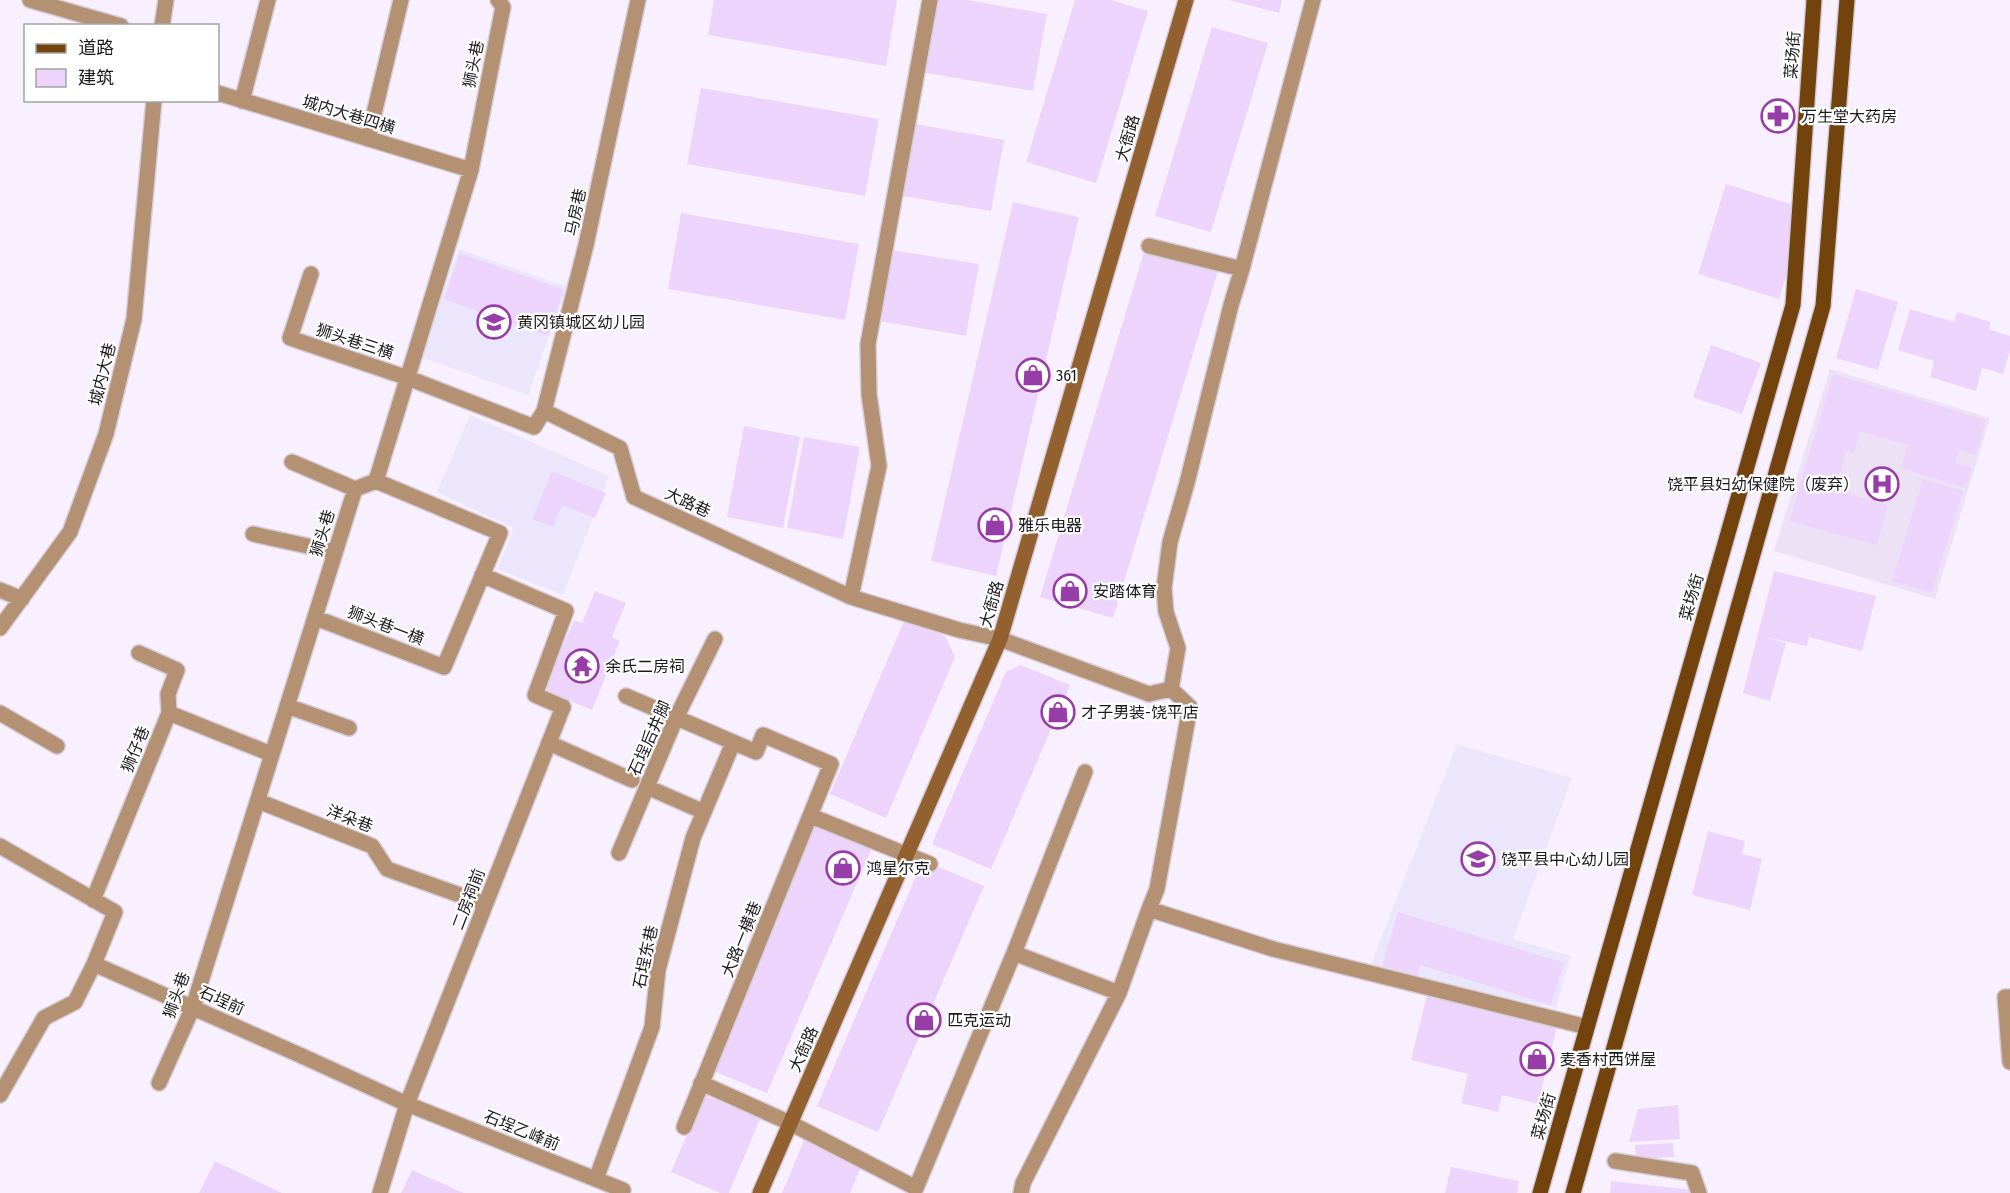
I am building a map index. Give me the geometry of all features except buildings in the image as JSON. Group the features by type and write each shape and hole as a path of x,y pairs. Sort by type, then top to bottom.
{"main road":[{"name":"大衙路","path":"760,1193 1000,639 1186,0"},
{"name":"菜场街","path":"1540,1193 1793,305 1814,0"},
{"path":"1573,1193 1823,306 1847,0"}],"street":[{"path":"30,0 114,24"},
{"path":"162,24 166,0"},
{"path":"242,101 268,0"},
{"path":"368,139 401,0"},
{"name":"狮头巷","path":"376,481 471,170 503,7 498,0"},
{"name":"马房巷","path":"534,427 544,411 586,245 638,0"},
{"path":"851,597 879,466 869,394 868,344 930,0"},
{"path":"1021,1193 1023,1183 1119,993 1158,889 1190,707 1172,689 1178,648 1166,612 1164,588 1170,542 1188,483 1231,305 1313,0"},
{"name":"城内大巷四横","path":"219,93 471,170"},
{"name":"城内大巷","path":"0,628 70,532 106,434 134,319 154,102"},
{"path":"1149,246 1242,269"},
{"name":"狮头巷三横","path":"312,274 290,338 408,378 534,427"},
{"name":"大路巷","path":"544,411 620,448 634,497 851,597 959,630 1000,639 1149,694 1172,689"},
{"path":"292,462 355,489 376,481 500,533 482,575"},
{"name":"狮头巷","path":"159,1083 193,1007 355,489"},
{"path":"253,534 335,552"},
{"name":"狮头巷一横","path":"316,618 444,667 482,575"},
{"name":"二房祠前","path":"380,1193 407,1104 563,707 535,695 566,611 482,575"},
{"path":"0,590 22,599"},
{"name":"石埕后井脚","path":"619,853 676,718 715,639"},
{"path":"139,653 177,670 168,694 169,713"},
{"path":"626,696 734,743"},
{"path":"287,706 349,728"},
{"path":"0,713 57,746"},
{"name":"狮仔巷","path":"93,900 169,713 271,754"},
{"name":"大路一横巷","path":"684,1127 831,764 763,735 756,753 734,743"},
{"path":"549,743 632,780"},
{"name":"石埕东巷","path":"596,1179 652,1027 658,970 693,838 734,743"},
{"path":"701,1083 790,1123 916,1188 1014,953 1085,772"},
{"path":"647,787 704,812"},
{"name":"洋朵巷","path":"258,801 372,846 387,869 485,904"},
{"path":"811,816 930,864"},
{"path":"0,846 115,912 94,964 75,1002 44,1018 0,1095"},
{"path":"1149,909 1273,949 1587,1027"},
{"path":"1014,953 1119,993"},
{"name":"石埕前","path":"94,964 407,1104"},
{"path":"2010,998 2006,997 2010,1062"},
{"name":"石埕乙峰前","path":"407,1104 627,1191"},
{"path":"1615,1161 1692,1173 1699,1193"}],"shaded area":[{"name":"黄冈镇城区幼儿园","path":"459,249 567,287 528,395 421,357"},
{"name":"饶平县妇幼保健院（废弃）","path":"1830,369 1990,418 1935,599 1774,551"},
{"path":"470,415 609,476 563,595 497,569 514,528 437,492"},
{"name":"饶平县中心幼儿园","path":"1457,744 1572,778 1513,939 1571,956 1556,1008 1369,969"}],"place":[{"name":"万生堂大药房","path":"1778,116"},
{"name":"黄冈镇城区幼儿园","path":"494,322"},
{"name":"361","path":"1033,375"},
{"name":"饶平县妇幼保健院（废弃）","path":"1882,484"},
{"name":"雅乐电器","path":"995,525"},
{"name":"安踏体育","path":"1070,591"},
{"name":"余氏二房祠","path":"582,666"},
{"name":"才子男装-饶平店","path":"1058,712"},
{"name":"饶平县中心幼儿园","path":"1478,859"},
{"name":"鸿星尔克","path":"843,868"},
{"name":"匹克运动","path":"924,1020"},
{"name":"麦香村西饼屋","path":"1537,1059"}]}
